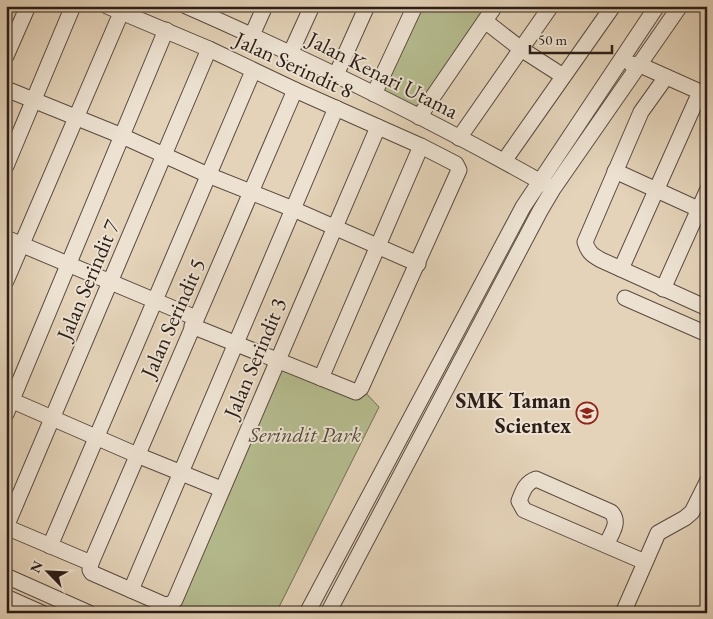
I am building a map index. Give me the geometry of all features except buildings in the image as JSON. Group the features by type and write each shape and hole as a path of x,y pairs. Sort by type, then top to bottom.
{"street":[{"path":"6,56 28,6"},
{"path":"6,166 73,6"},
{"name":"Jalan Serindit 8","path":"107,6 123,9 253,71 421,146 456,164 459,170 418,264"},
{"name":"Jalan Kenari Utama","path":"186,6 211,11 252,35 291,52 419,117 553,189"},
{"path":"252,35 265,6"},
{"path":"291,52 312,6"},
{"path":"336,75 367,6"},
{"path":"374,94 414,6"},
{"path":"419,117 495,6"},
{"path":"459,138 551,6"},
{"path":"504,161 613,6"},
{"path":"308,613 518,216 657,6"},
{"path":"328,613 553,189 680,6"},
{"path":"6,281 123,9"},
{"path":"485,21 521,49 563,76"},
{"path":"166,30 8,404 53,418 221,489"},
{"name":"Jalan Serindit 7","path":"6,527 209,49"},
{"path":"606,82 627,65 640,65 703,94 656,190 621,270"},
{"path":"50,546 253,71"},
{"path":"666,78 641,112 585,242 587,249 592,255 621,270 706,305"},
{"path":"6,88 418,264 361,388 356,392 277,359 235,344 155,301 6,238"},
{"name":"Jalan Serindit 5","path":"91,563 295,90"},
{"path":"6,527 91,563 90,570 92,573 131,590 336,108"},
{"name":"Jalan Serindit 3","path":"131,590 166,605 171,604 175,600 221,489 378,127"},
{"path":"321,378 421,146"},
{"path":"615,172 703,211"},
{"path":"663,288 703,211 707,191"},
{"path":"625,298 707,334"},
{"path":"606,545 616,521 615,516 611,512 536,479 526,485 519,500 524,510 645,562"},
{"path":"623,613 658,533 692,512 707,482"},
{"path":"6,576 89,613"},
{"path":"6,597 42,613"}],"green space":[{"path":"421,6 492,6 418,106 401,104 382,90"},
{"name":"Serindit Park","path":"277,359 361,388 379,407 276,613 170,613 171,604"}],"place":[{"name":"SMK Taman Scientex","path":"587,413"}]}
